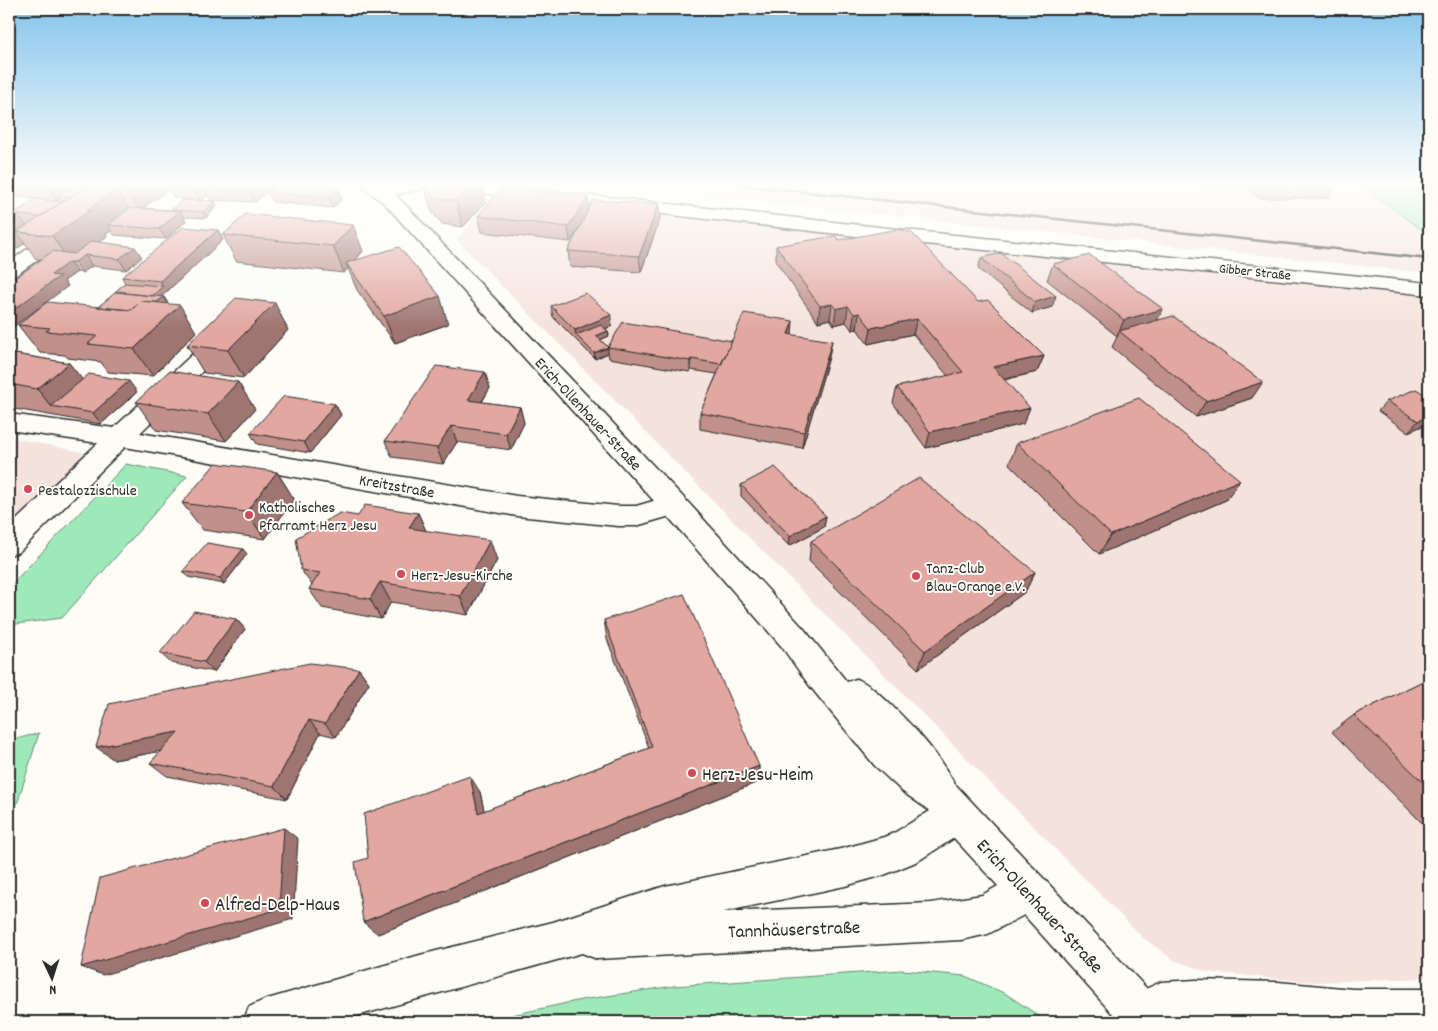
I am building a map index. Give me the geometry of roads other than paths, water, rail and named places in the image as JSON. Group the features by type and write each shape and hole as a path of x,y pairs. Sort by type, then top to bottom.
{"street":[{"path":"9,271 63,233"},
{"name":"Erich-Ollenhauer-Straße","path":"419,233 674,505 793,638 843,680 906,742 924,765 950,805 1145,1018 1161,1003 1196,1001 1278,1003 1353,1010 1429,1010"},
{"name":"Gibber Straße","path":"882,233 1429,289"},
{"path":"9,544 239,322"},
{"name":"Kreitzstraße","path":"9,422 120,438 517,506 618,516 636,516 674,505"},
{"name":"Tannhäuserstraße","path":"264,1022 420,976 554,942 665,906 846,867 884,856 905,848 950,805"},
{"name":"Tannhäuserstraße","path":"554,942 669,934 951,921 988,914 1028,891"}],"railway":[{"path":"1188,233 1429,259"}],"place":[{"name":"Pestalozzischule","path":"28,489"},
{"name":"Katholisches Pfarramt Herz Jesu","path":"249,515"},
{"name":"Herz-Jesu-Kirche","path":"401,574"},
{"name":"Tanz-Club Blau-Orange e.V.","path":"916,576"},
{"name":"Herz-Jesu-Heim","path":"692,773"},
{"name":"Alfred-Delp-Haus","path":"205,903"}]}
